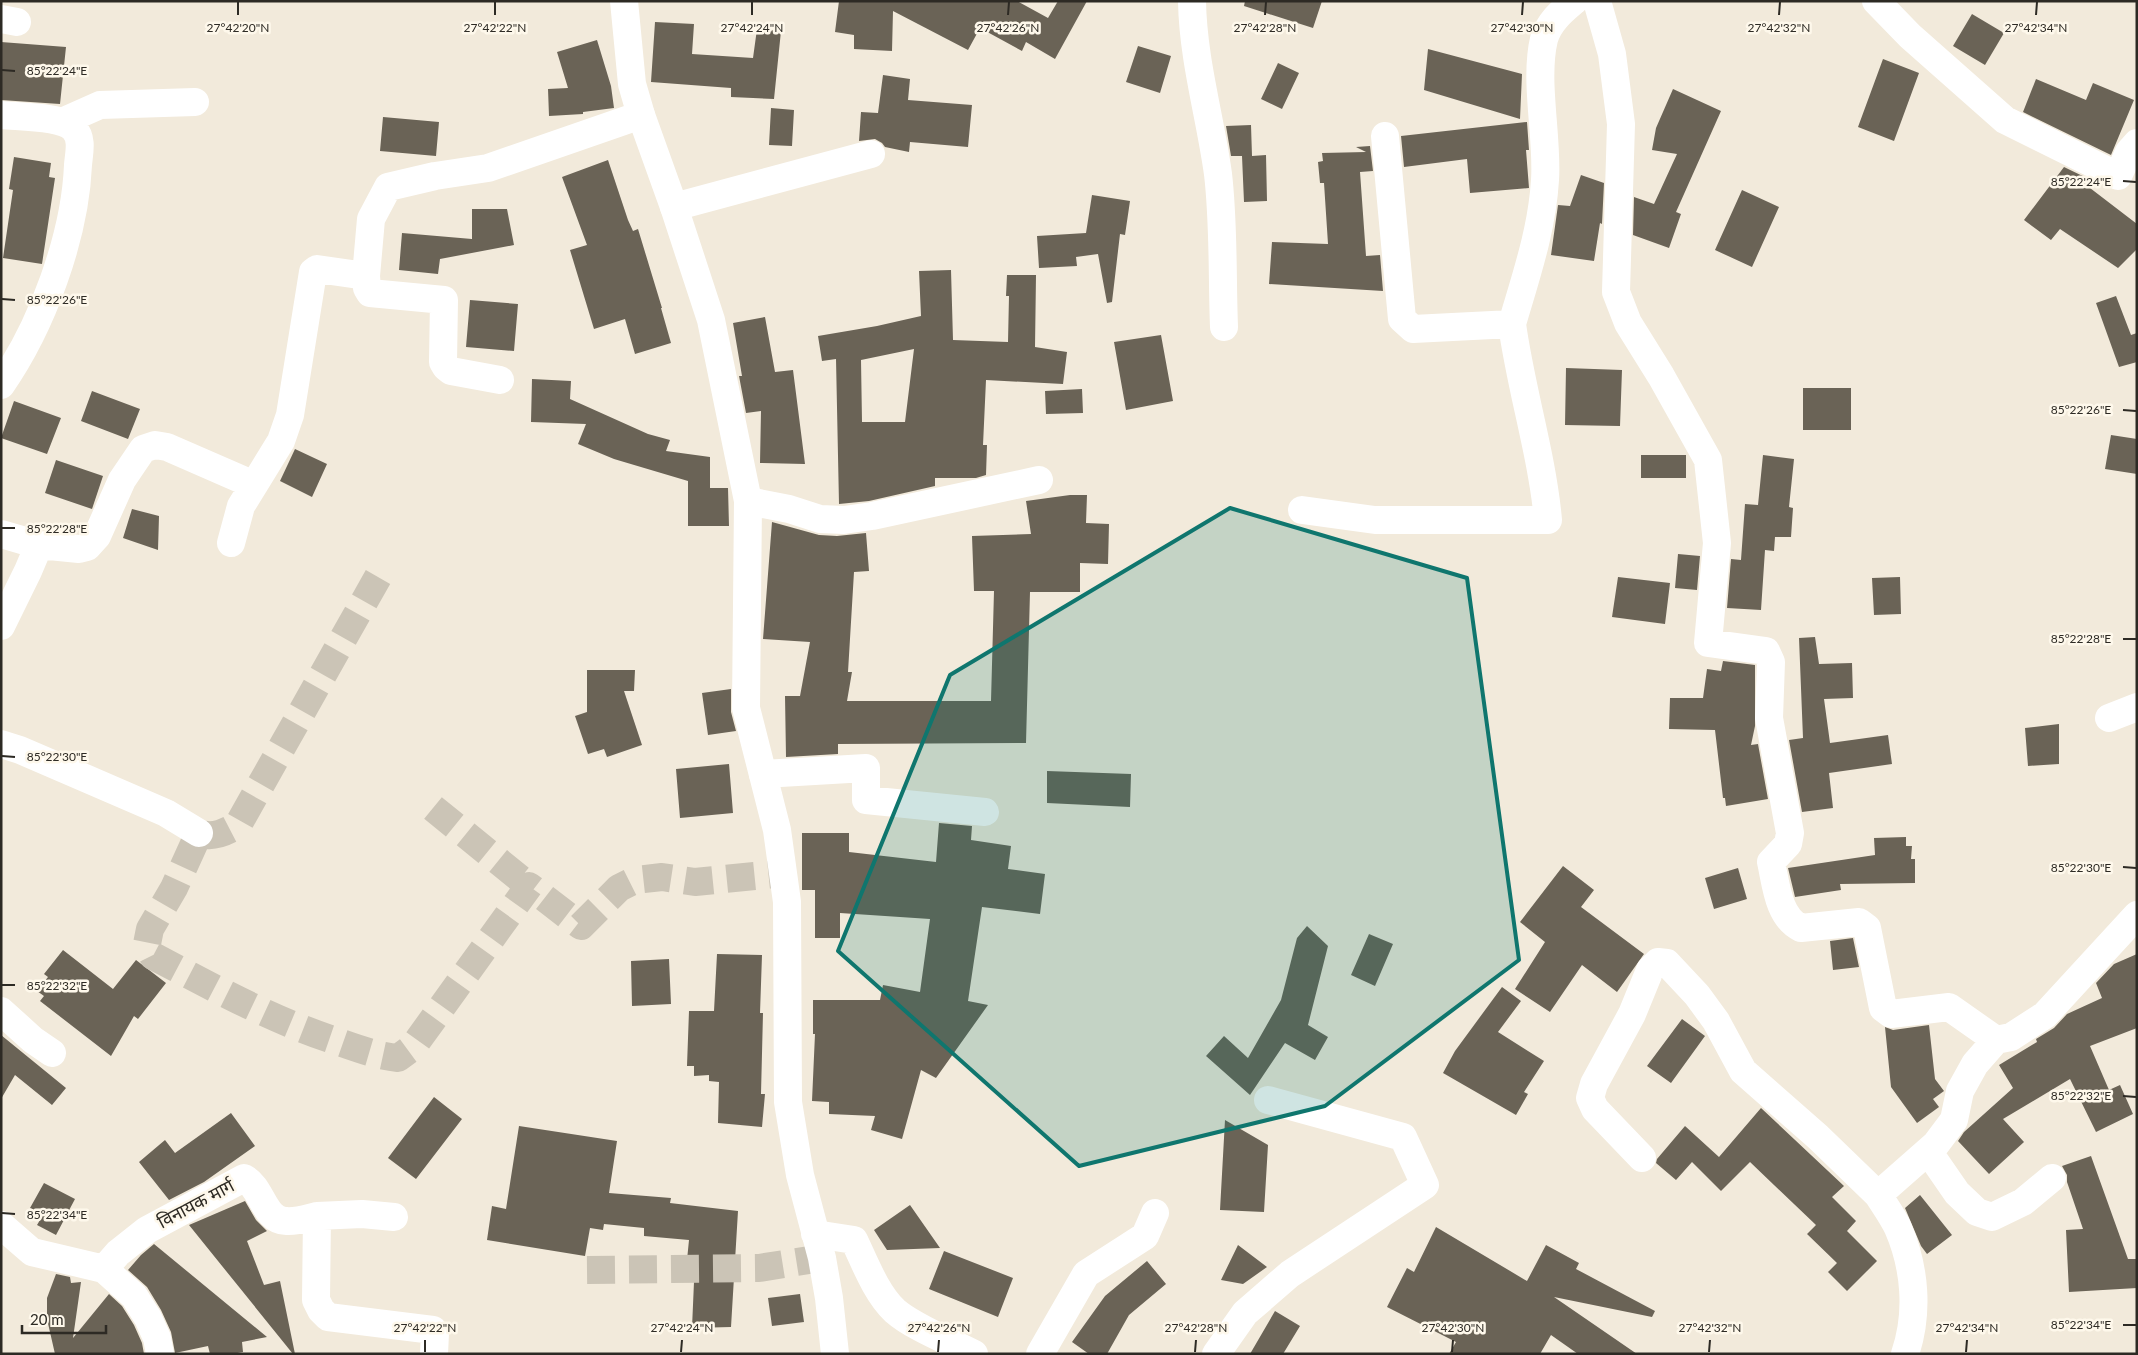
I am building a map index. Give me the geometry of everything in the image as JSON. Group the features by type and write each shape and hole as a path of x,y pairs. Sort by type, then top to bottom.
{"street":[{"path":"624,1 632,84 711,320 748,500 746,708 778,830 787,902 788,1102 800,1175 829,1298 834,1354"},
{"path":"1192,1 1192,33 1218,173 1222,220 1224,327"},
{"path":"1302,510 1376,520 1548,520 1545,485 1516,358 1512,324 1539,230 1546,178 1542,68 1544,38 1555,17 1574,1"},
{"path":"1597,1 1612,54 1620,124 1616,292 1628,323 1661,376 1708,460 1717,543 1708,643 1766,651 1771,662 1769,718 1790,833 1788,844 1771,862 1781,904 1793,924 1801,928 1859,922 1866,928 1883,1008 1891,1014 1949,1007 1996,1040"},
{"path":"1876,1 1910,36 2005,120 2118,176 2129,152 2137,143"},
{"path":"1,115 64,121 100,105 194,102"},
{"path":"500,380 450,370 446,367 443,362 444,300 370,293 366,288 371,219 388,187 435,176 488,168 641,115"},
{"path":"1,385 17,362 55,277 77,195 80,138 74,128 64,121"},
{"path":"1385,136 1402,319 1413,329 1512,324"},
{"path":"674,207 871,154"},
{"path":"231,543 241,506 281,441 290,415 313,272 317,269 366,276"},
{"path":"1,534 39,545 79,549 87,547 97,536 128,472 143,449 155,445 167,447 254,485"},
{"path":"748,500 789,509 820,519 844,520 872,516 1039,480"},
{"path":"4,611 28,572 39,545"},
{"path":"2109,718 2137,707"},
{"path":"1,744 20,750 166,813 199,833"},
{"path":"763,774 866,768 866,800 985,812"},
{"path":"1878,1195 1936,1144 1954,1120 1960,1091 1976,1064 1996,1040 2011,1037 2045,1015 2137,915"},
{"path":"1642,1158 1595,1109 1590,1098 1594,1084 1632,1014 1650,970 1658,962 1667,963 1697,995 1716,1021 1743,1071 1818,1137 1878,1195 1898,1227 1911,1273 1913,1316 1906,1354"},
{"path":"1,1011 33,1040 52,1054"},
{"path":"1216,1354 1245,1313 1290,1274 1425,1185 1403,1137 1268,1100"},
{"path":"1928,1151 1957,1193 1977,1212 1992,1217 2023,1202 2052,1178"},
{"name":"विनायक मार्ग","path":"104,1269 118,1253 148,1230 244,1178 253,1182 270,1214 285,1222 317,1216"},
{"path":"1040,1354 1086,1274 1145,1236 1155,1213"},
{"path":"394,1218 362,1214 317,1216 316,1300 321,1310 328,1316 433,1330 435,1333 434,1354"},
{"path":"1,1225 32,1252 104,1269 134,1296 148,1318 160,1354"},
{"path":"815,1234 854,1240 881,1292 895,1311 919,1326 974,1354"}],"highlighted area":[{"path":"1230,508 1467,578 1519,960 1325,1106 1079,1166 838,951 950,675"}],"building":[{"path":"839,1 1017,1 1048,18 1058,1 1087,1 1055,59 1026,42 1022,51 980,28 968,50 893,11 892,51 854,49 854,35 835,32"},
{"path":"1245,1 1322,1 1313,28 1244,6"},
{"path":"1972,14 2004,33 1985,65 1953,46"},
{"path":"655,22 694,24 692,54 753,58 757,29 781,31 774,99 731,97 731,88 651,82"},
{"path":"597,40 611,86 614,108 583,112 583,114 549,116 548,89 568,88 557,52"},
{"path":"1,42 66,47 60,104 1,100"},
{"path":"1138,46 1171,56 1160,93 1126,82"},
{"path":"1428,49 1522,74 1520,119 1424,90"},
{"path":"1883,59 1919,73 1894,141 1858,127"},
{"path":"1278,63 1299,73 1282,109 1261,99"},
{"path":"883,75 910,79 908,100 972,105 968,147 910,142 909,152 885,147 875,139 859,141 861,112 878,113"},
{"path":"2036,79 2086,100 2093,83 2134,100 2111,155 2023,112"},
{"path":"1673,89 1721,111 1676,212 1681,214 1669,248 1633,235 1634,197 1654,204 1677,154 1652,150 1656,128"},
{"path":"771,108 794,110 792,146 769,145"},
{"path":"383,117 439,122 436,156 380,151"},
{"path":"1527,122 1529,150 1526,150 1529,188 1470,193 1467,159 1404,167 1401,136"},
{"path":"1251,125 1252,156 1266,155 1267,201 1244,202 1242,156 1231,156 1226,126"},
{"path":"1370,146 1373,171 1360,172 1366,256 1380,255 1383,291 1269,284 1272,242 1328,244 1324,183 1320,183 1318,162 1323,161 1322,153 1366,152 1356,147"},
{"path":"14,157 51,163 49,177 55,178 42,264 3,258 13,190 9,189"},
{"path":"608,160 628,220 633,231 638,229 671,343 635,354 625,319 594,329 570,250 587,245 562,177"},
{"path":"2064,167 2095,182 2090,188 2137,224 2137,249 2118,268 2060,229 2051,240 2024,220"},
{"path":"1581,175 1604,183 1602,224 1600,223 1594,261 1551,255 1558,205 1570,206"},
{"path":"1742,190 1779,207 1752,267 1715,250"},
{"path":"1092,195 1130,201 1125,235 1120,234 1112,302 1107,303 1098,254 1076,257 1077,266 1039,268 1037,236 1086,233"},
{"path":"472,209 507,209 514,245 440,259 438,274 399,270 402,233 472,239"},
{"path":"951,270 953,340 1008,342 1009,296 1006,296 1007,275 1036,275 1035,347 1067,352 1063,384 986,380 983,445 987,445 986,475 976,478 935,478 935,486 869,501 839,504 836,359 822,361 818,336 921,316 919,271","holes":["914,349 905,422 862,422 861,360"]},
{"path":"2116,296 2131,335 2137,333 2137,362 2119,367 2096,303"},
{"path":"470,300 518,304 514,351 466,347"},
{"path":"765,317 775,372 793,370 805,464 760,463 761,411 746,413 739,376 742,376 733,323"},
{"path":"1161,335 1173,401 1126,410 1114,342"},
{"path":"1566,368 1622,370 1620,426 1565,425"},
{"path":"532,379 571,381 570,399 648,434 670,440 666,451 710,457 710,488 728,488 729,526 688,526 688,481 614,459 578,444 586,424 531,422"},
{"path":"1803,388 1851,388 1851,430 1803,430"},
{"path":"1082,389 1083,413 1046,414 1045,391"},
{"path":"92,391 140,409 128,439 81,421"},
{"path":"14,401 61,418 47,454 1,438"},
{"path":"2111,435 2137,439 2137,474 2105,469"},
{"path":"295,449 327,464 312,497 280,481"},
{"path":"1641,455 1686,455 1686,478 1641,478"},
{"path":"1763,455 1794,459 1789,507 1793,508 1791,537 1775,537 1774,551 1765,550 1761,610 1727,608 1731,559 1741,560 1745,504 1758,505"},
{"path":"56,460 103,476 92,509 45,493"},
{"path":"1070,495 1087,495 1086,523 1109,524 1108,564 1080,563 1080,592 1030,592 1026,743 838,744 838,754 786,757 785,696 800,696 810,642 763,639 772,522 819,535 837,536 866,533 869,571 854,572 848,672 852,672 847,701 991,701 994,591 974,591 972,536 1031,534 1026,501"},
{"path":"132,509 159,516 158,550 123,538"},
{"path":"1678,554 1700,556 1697,590 1675,588"},
{"path":"1618,577 1670,583 1665,624 1612,617"},
{"path":"1900,577 1901,614 1874,615 1872,578"},
{"path":"1815,637 1819,664 1852,663 1853,698 1824,699 1830,743 1888,735 1892,764 1829,773 1833,808 1802,812 1789,740 1803,738 1799,638"},
{"path":"1723,661 1755,665 1755,726 1751,745 1758,744 1768,799 1726,806 1725,798 1723,798 1715,730 1669,729 1670,698 1703,698 1707,669 1721,671"},
{"path":"587,670 635,670 634,691 624,691 642,745 607,757 604,749 588,754 575,716 587,712"},
{"path":"731,689 731,712 736,731 708,735 702,693"},
{"path":"2059,724 2059,764 2028,766 2025,728"},
{"path":"729,764 733,813 680,818 676,769"},
{"path":"1047,771 1131,774 1130,807 1047,803"},
{"path":"939,823 972,826 971,840 1011,846 1008,869 1045,874 1040,914 982,907 968,1001 988,1005 936,1078 921,1070 902,1139 871,1130 875,1116 829,1114 829,1102 812,1101 815,1034 813,1034 813,1000 880,1000 883,985 920,992 930,919 840,913 840,938 815,938 815,890 802,890 802,833 849,833 849,852 936,862"},
{"path":"1906,837 1906,846 1912,846 1911,859 1915,859 1915,883 1840,884 1841,890 1795,897 1788,868 1875,855 1874,838"},
{"path":"1563,866 1594,890 1581,907 1644,954 1617,992 1582,965 1550,1012 1515,989 1545,942 1520,922"},
{"path":"1738,868 1747,899 1714,909 1705,878"},
{"path":"1307,926 1328,946 1308,1025 1328,1037 1315,1060 1285,1043 1250,1095 1206,1056 1224,1036 1248,1058 1281,1000 1297,938"},
{"path":"1369,934 1393,944 1375,986 1351,975"},
{"path":"1853,938 1859,967 1833,970 1830,941"},
{"path":"63,950 113,989 136,960 166,983 138,1019 134,1016 111,1056 40,1001 44,996 37,991 48,977 44,974"},
{"path":"717,954 762,955 760,1013 763,1013 761,1094 765,1094 762,1127 718,1123 719,1082 709,1081 709,1075 694,1076 694,1066 687,1066 689,1011 714,1011"},
{"path":"2137,954 2137,1028 2090,1046 2109,1090 2120,1085 2133,1114 2096,1132 2070,1079 2003,1119 2024,1142 1989,1174 1958,1141 1964,1132 2013,1088 1999,1065 2037,1042 2036,1039 2054,1028 2067,1014 2102,998 2096,983 2114,964"},
{"path":"669,959 671,1004 632,1006 631,961"},
{"path":"1502,987 1521,1001 1498,1032 1544,1061 1524,1092 1528,1094 1516,1115 1443,1073 1455,1051"},
{"path":"1682,1019 1705,1036 1671,1083 1647,1066"},
{"path":"1929,1025 1935,1079 1944,1091 1933,1099 1939,1107 1917,1123 1891,1087 1885,1027 1893,1030"},
{"path":"1,1035 66,1088 52,1105 15,1075 1,1099"},
{"path":"434,1097 462,1119 416,1179 388,1158"},
{"path":"1761,1108 1844,1186 1832,1197 1856,1221 1847,1231 1877,1261 1847,1291 1828,1272 1837,1263 1807,1234 1816,1225 1750,1162 1721,1191 1692,1162 1676,1180 1656,1163 1657,1159 1685,1126 1719,1157"},
{"path":"231,1113 255,1146 204,1182 169,1200 139,1162 165,1140 175,1153"},
{"path":"1225,1120 1268,1145 1264,1212 1220,1210"},
{"path":"519,1126 617,1141 609,1193 671,1198 670,1203 738,1211 731,1327 692,1328 695,1259 687,1260 689,1240 644,1236 644,1228 604,1224 603,1230 590,1228 585,1256 487,1240 492,1206 506,1209"},
{"path":"2091,1156 2128,1259 2137,1259 2137,1288 2069,1292 2066,1230 2083,1229 2067,1182 2067,1175 2062,1166"},
{"path":"44,1183 75,1199 56,1235 37,1225 43,1215 30,1208"},
{"path":"1920,1195 1952,1235 1927,1254 1921,1246 1905,1208"},
{"path":"245,1201 256,1220 267,1231 247,1241 264,1285 280,1281 295,1354 293,1354 189,1225"},
{"path":"910,1205 940,1248 887,1250 874,1230"},
{"path":"1436,1227 1527,1281 1546,1245 1579,1263 1576,1269 1655,1311 1652,1317 1554,1297 1637,1354 1578,1354 1551,1335 1540,1354 1449,1354 1456,1342 1387,1307 1407,1268 1414,1272"},
{"path":"154,1244 267,1337 242,1342 243,1352 232,1354 210,1354 208,1346 175,1353 171,1332 161,1310 147,1287 128,1270"},
{"path":"1238,1245 1267,1267 1243,1284 1221,1280"},
{"path":"944,1251 1013,1278 998,1317 929,1289"},
{"path":"1147,1261 1166,1284 1129,1315 1107,1354 1089,1354 1072,1342 1105,1296"},
{"path":"56,1274 70,1277 71,1283 81,1282 73,1338 109,1294 122,1306 134,1325 142,1343 144,1354 55,1354 47,1319 47,1298"},
{"path":"800,1294 804,1322 772,1326 768,1298"},
{"path":"1275,1311 1300,1326 1283,1354 1250,1354"}],"tunnel":[{"path":"378,577 238,825 215,835 199,833 174,888 150,929 147,944 153,956 244,1003 315,1034 361,1050 398,1058 413,1047 529,886 581,926 619,888 635,880 662,877 695,882 784,873"},
{"path":"433,808 529,886"},
{"path":"587,1270 759,1268 822,1258"}]}
